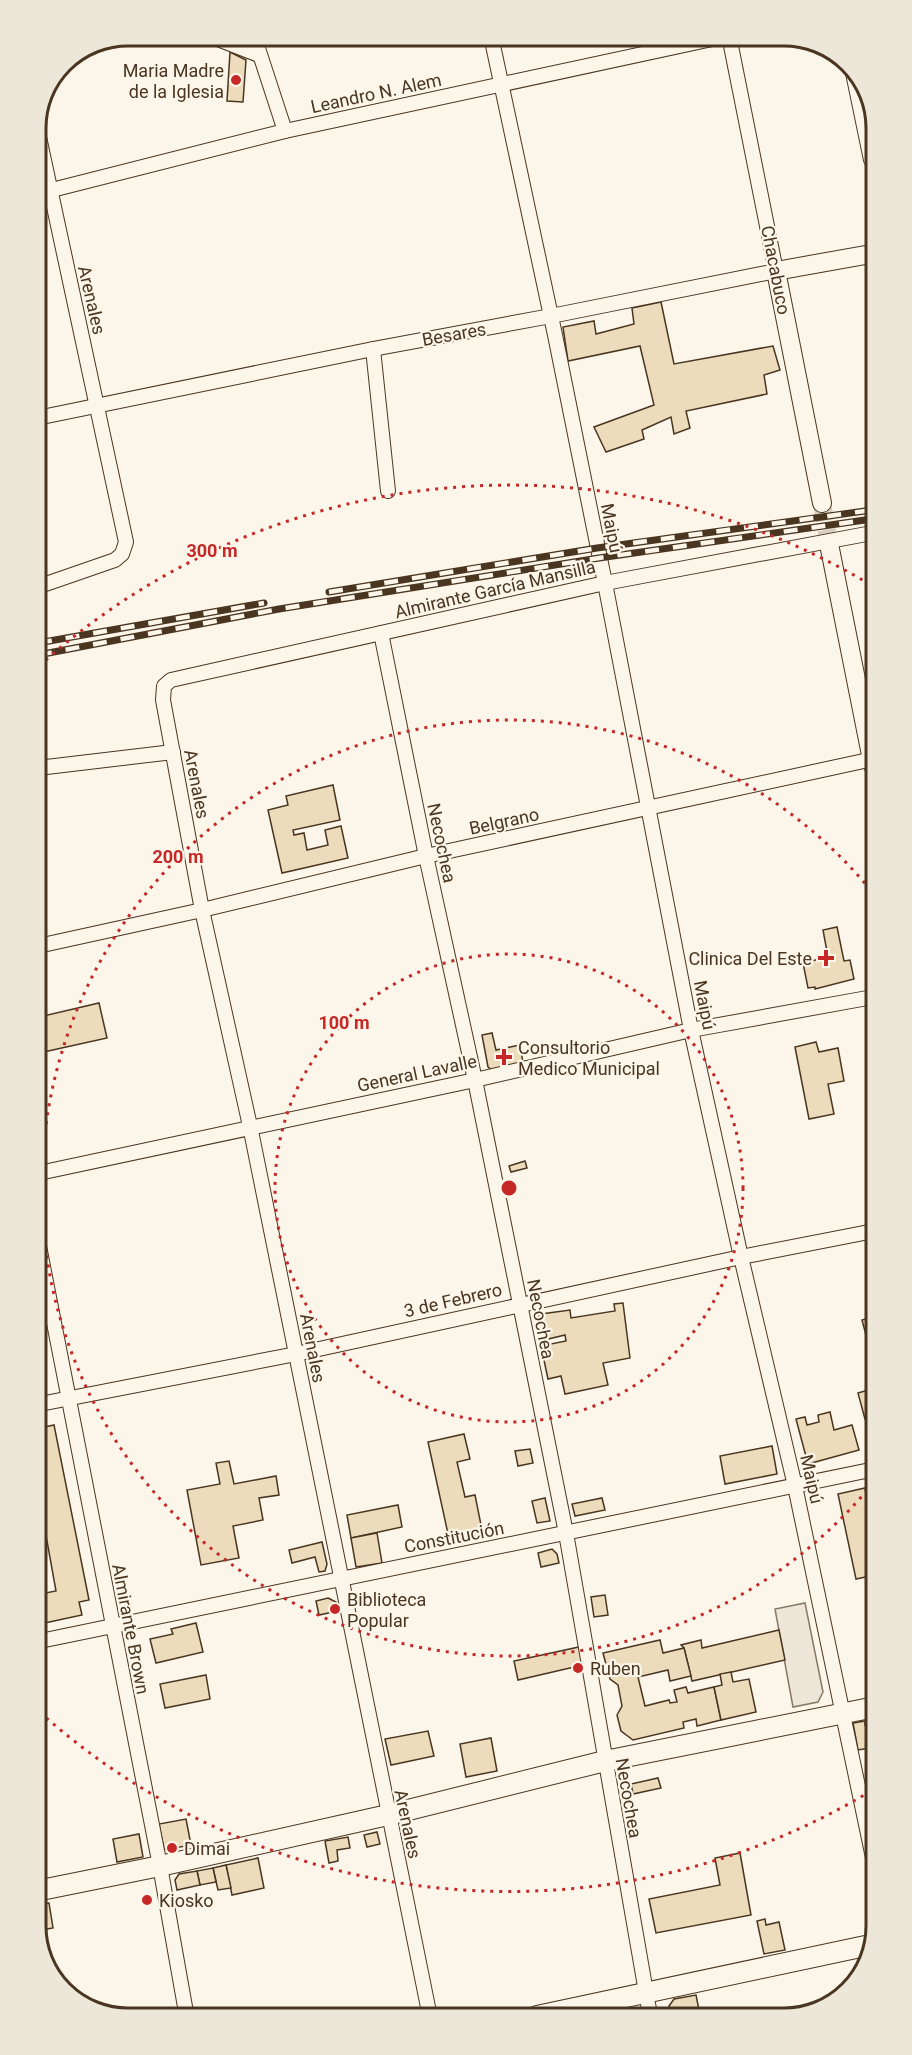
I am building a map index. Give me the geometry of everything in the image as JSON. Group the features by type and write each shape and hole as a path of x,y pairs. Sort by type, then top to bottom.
{"main road":[{"path":"46,1889 388,1815 605,1761 866,1709"},
{"path":"573,2008 863,1947"}],"street":[{"path":"241,46 259,55"},
{"path":"257,46 285,131"},
{"name":"Maipú","path":"493,47 605,583 691,1030 795,1486 866,1824"},
{"name":"Leandro N. Alem","path":"47,191 285,131 676,47"},
{"name":"Chacabuco","path":"729,47 822,503"},
{"path":"857,92 866,136"},
{"name":"Arenales","path":"47,207 98,406 126,542 122,554 116,560 47,584"},
{"name":"Besares","path":"47,416 373,349 866,255"},
{"path":"373,349 388,491"},
{"name":"Almirante García Mansilla","path":"164,686 171,680 605,583 833,544 866,535"},
{"path":"833,544 866,731"},
{"name":"Necochea","path":"381,633 426,856 476,1080 566,1533 648,2008"},
{"name":"Arenales","path":"164,686 163,700 202,910 250,1126 428,2008"},
{"path":"47,767 173,752"},
{"name":"Belgrano","path":"47,944 202,910 426,856 866,762"},
{"name":"General Lavalle","path":"46,1171 250,1126 476,1080 691,1030 866,998"},
{"name":"3 de Febrero","path":"46,1403 296,1354 520,1304 866,1233"},
{"name":"Almirante Brown","path":"46,1285 186,2008"},
{"name":"Constitución","path":"46,1640 866,1471"}],"shaded area":[{"path":"805,1603 823,1692 818,1702 793,1707 775,1609"}],"building":[{"name":"Maria Madre de la Iglesia","path":"230,52 246,60 243,102 227,101"},
{"path":"661,302 674,364 773,346 780,370 764,375 767,394 686,411 690,428 674,434 671,417 642,430 644,439 606,452 594,427 654,405 640,346 568,361 563,327 594,321 596,334 634,324 632,308"},
{"path":"333,785 340,820 293,830 294,835 304,833 307,850 328,845 325,830 341,826 348,858 282,873 268,810 288,805 286,796"},
{"name":"Clinica Del Este","path":"837,927 844,961 850,960 854,979 815,989 815,987 808,988 803,963 828,957 823,930"},
{"path":"99,1003 107,1038 46,1051 47,1015"},
{"name":"Consultorio Medico Municipal","path":"492,1033 496,1050 520,1045 523,1063 492,1070 488,1067 482,1035"},
{"path":"816,1042 819,1052 838,1048 844,1081 828,1084 834,1114 809,1119 795,1047"},
{"path":"525,1161 527,1168 511,1172 509,1166"},
{"path":"623,1303 630,1358 603,1363 608,1385 565,1394 561,1376 548,1379 541,1346 566,1341 565,1335 540,1341 536,1319 541,1314 570,1310 571,1318 615,1311 614,1304"},
{"path":"866,1319 866,1335 862,1320"},
{"path":"866,1391 865,1419 858,1393"},
{"path":"830,1412 834,1430 852,1425 859,1450 808,1464 796,1419 805,1417 807,1425 819,1422 818,1415"},
{"path":"54,1425 89,1600 79,1602 82,1615 46,1623 46,1593 56,1591 46,1537 46,1427"},
{"path":"464,1434 470,1459 457,1462 465,1497 475,1495 483,1535 450,1543 428,1442"},
{"path":"772,1446 777,1474 725,1484 720,1456"},
{"path":"530,1449 533,1463 518,1466 515,1451"},
{"path":"229,1461 234,1484 276,1476 279,1495 259,1498 263,1520 233,1526 239,1558 201,1565 187,1490 220,1484 216,1463"},
{"path":"865,1488 866,1577 856,1579 838,1494"},
{"path":"545,1498 550,1521 537,1523 532,1501"},
{"path":"602,1498 605,1510 575,1516 572,1504"},
{"path":"398,1505 402,1527 351,1538 347,1515"},
{"path":"377,1533 382,1563 356,1567 351,1538"},
{"path":"322,1542 327,1564 325,1571 319,1572 315,1557 292,1563 289,1550"},
{"path":"552,1549 557,1554 559,1563 541,1567 538,1553"},
{"path":"605,1595 608,1615 594,1617 591,1597"},
{"path":"328,1598 336,1602 338,1611 319,1615 316,1601"},
{"path":"196,1623 203,1652 156,1663 150,1639 173,1634 171,1629"},
{"path":"779,1630 785,1660 692,1681 684,1648 681,1645 701,1640 702,1648"},
{"path":"660,1640 663,1653 684,1648 691,1676 670,1681 668,1670 638,1677 645,1706 669,1700 670,1703 677,1702 674,1690 686,1687 688,1693 714,1687 721,1720 697,1726 696,1719 683,1722 684,1728 633,1740 621,1731 617,1715 622,1706 618,1685 610,1679 603,1653"},
{"path":"579,1647 583,1665 518,1680 514,1661"},
{"path":"731,1672 733,1682 749,1679 756,1712 721,1720 714,1687 722,1685 720,1674"},
{"path":"206,1675 210,1699 165,1708 160,1684"},
{"path":"865,1721 866,1749 858,1750 853,1723"},
{"path":"428,1731 434,1756 391,1765 385,1739"},
{"path":"491,1738 497,1771 466,1777 460,1744"},
{"path":"658,1778 661,1788 633,1794 631,1784"},
{"path":"186,1819 191,1845 164,1850 159,1824"},
{"path":"377,1832 380,1844 367,1847 364,1835"},
{"path":"139,1834 143,1857 117,1862 113,1839"},
{"path":"348,1837 350,1848 337,1850 338,1861 329,1863 325,1841"},
{"path":"740,1853 751,1915 656,1933 649,1899 720,1885 715,1858"},
{"path":"258,1858 264,1888 232,1895 226,1865"},
{"path":"226,1865 231,1888 218,1890 213,1868"},
{"path":"213,1868 216,1882 200,1885 197,1871"},
{"path":"197,1871 200,1885 177,1890 175,1880 179,1874"},
{"path":"46,1903 49,1903 53,1928 46,1929 46,1927"},
{"path":"765,1919 766,1925 779,1922 785,1950 764,1954 757,1921"},
{"path":"696,1995 699,2008 669,2008 674,1999"}],"tunnel":[{"path":"822,503 830,549"}],"railway":[{"path":"329,592 597,548 866,511"},
{"path":"47,653 279,609 599,558 866,520"},
{"path":"47,641 264,603"}],"place":[{"name":"Maria Madre de la Iglesia","path":"236,80"},
{"name":"Clinica Del Este","path":"826,958"},
{"name":"Consultorio Medico Municipal","path":"504,1057"},
{"name":"Biblioteca Popular","path":"335,1609"},
{"name":"Ruben","path":"578,1668"},
{"name":"Dimai","path":"172,1848"},
{"name":"Kiosko","path":"147,1900"}]}
